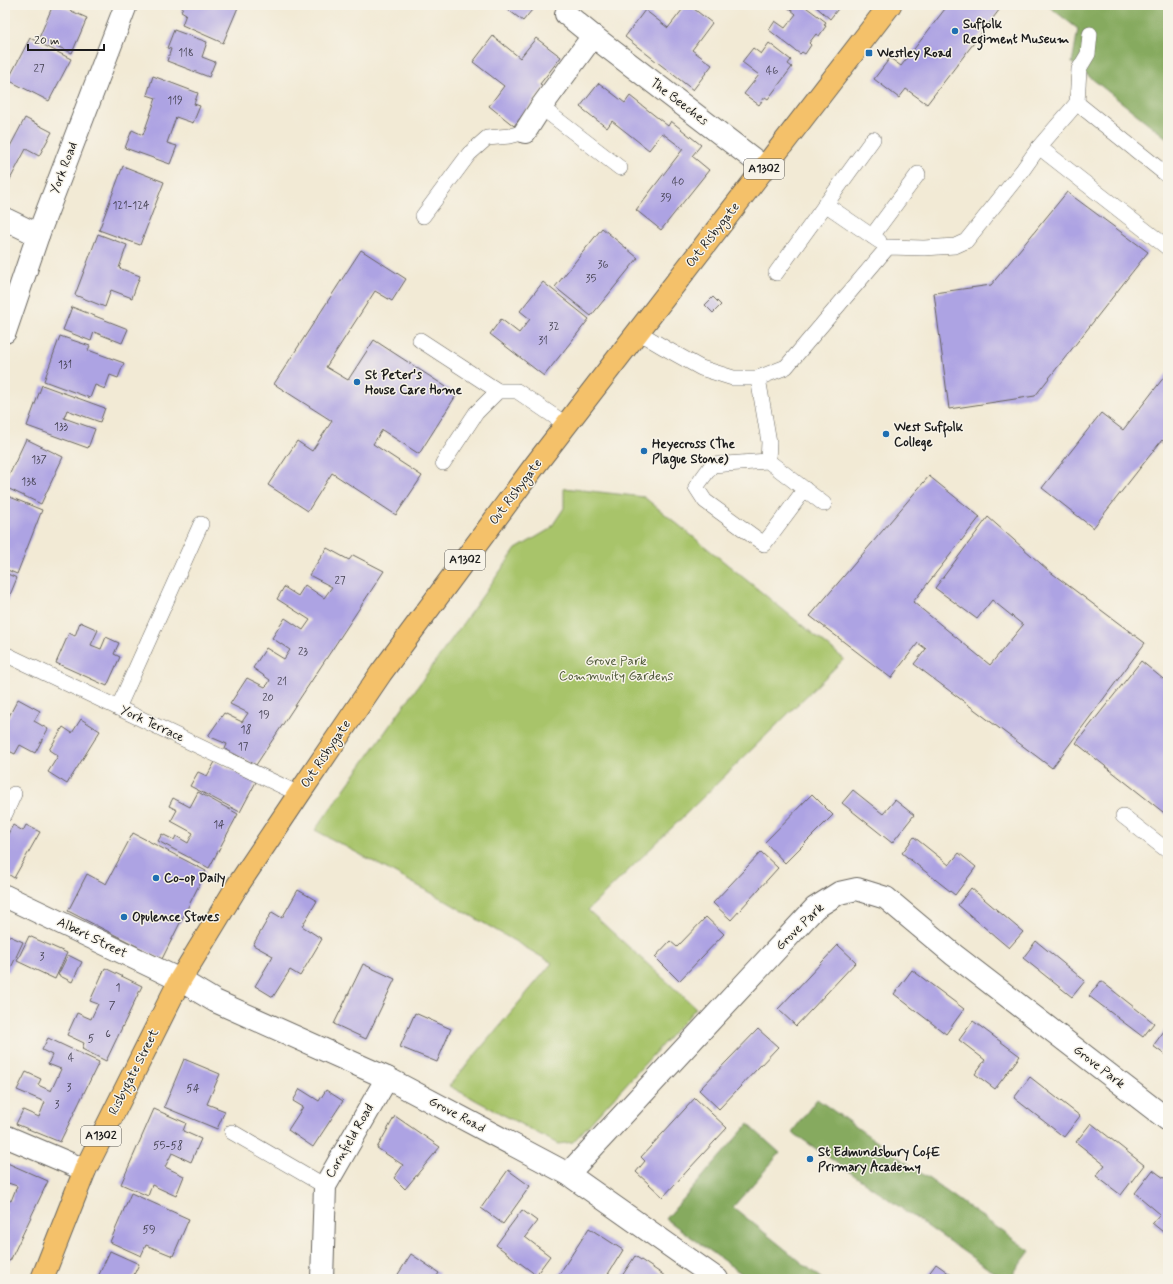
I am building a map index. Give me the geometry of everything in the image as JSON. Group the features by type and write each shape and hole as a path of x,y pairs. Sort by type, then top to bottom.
{"main road":[{"name":"Out Risbygate","path":"175,989 228,902 381,673 567,425 890,5"},
{"name":"Risbygate Street","path":"42,1279 85,1170 175,989"}],"street":[{"name":"York Road","path":"5,332 38,235 126,5"},
{"name":"The Beeches","path":"566,14 765,168"},
{"path":"525,132 541,107 593,36"},
{"path":"5,219 38,235"},
{"name":"Grove Park","path":"568,1174 815,908 839,893 857,889 886,898 954,955 1168,1120"},
{"name":"Albert Street","path":"5,896 175,989"},
{"name":"Grove Road","path":"175,989 215,1001 387,1078 568,1174 717,1279"},
{"name":"Cornfield Road","path":"322,1279 325,1186 387,1078"},
{"path":"5,1136 85,1170"}],"lane":[{"path":"825,204 888,247 924,248 955,246 966,241 1022,171 1039,147 1077,103 1079,69 1088,54 1090,34"},
{"path":"1077,103 1168,176"},
{"path":"541,107 620,168"},
{"path":"422,216 470,154 487,138 510,136 525,132"},
{"path":"776,273 873,139"},
{"path":"1039,147 1168,248"},
{"path":"872,236 918,174"},
{"path":"638,332 701,368 733,378 758,378 786,367 888,247"},
{"path":"420,340 498,390 517,391 567,425"},
{"path":"758,378 768,442 768,461"},
{"path":"442,463 476,413 498,390"},
{"path":"805,489 764,544 705,501 696,487 712,465 768,461 805,489 824,504"},
{"path":"118,708 201,524"},
{"name":"York Terrace","path":"5,654 299,794"},
{"path":"5,814 14,794"},
{"path":"1123,816 1168,851"},
{"path":"232,1132 325,1186"}],"green space":[{"path":"1047,5 1168,5 1168,139 1072,63 1078,29"},
{"name":"Grove Park Community Gardens","path":"564,488 644,497 844,659 588,910 696,1008 573,1142 558,1144 449,1086 552,963 446,901 315,830 516,549 550,529 564,508"},
{"path":"817,1099 1030,1251 1009,1279 1003,1279 792,1132"},
{"path":"748,1124 780,1153 733,1207 822,1279 749,1279 666,1219"}],"building":[{"path":"53,5 58,5 87,18 72,53 39,38"},
{"path":"184,5 239,5 223,43 182,25 186,14 181,11"},
{"path":"502,5 536,5 523,21"},
{"path":"686,5 689,5 712,23 692,50 712,65 693,90 625,37 645,10 668,28"},
{"path":"803,5 826,22 824,25 826,26 819,36 816,34 809,43 811,45 805,54 802,52 800,54 769,30 775,21 785,28 796,14 786,6"},
{"path":"814,5 841,5 830,19"},
{"name":"Suffolk Regiment Museum","path":"948,5 1003,5 927,104 906,89 899,98 874,79 890,58 901,66"},
{"path":"174,30 207,42 202,57 215,62 209,77 167,61 171,49 167,48"},
{"path":"493,36 520,58 536,38 561,57 540,84 544,87 514,126 489,106 504,86 473,62"},
{"path":"30,38 71,59 49,101 8,80"},
{"path":"769,43 791,60 788,64 792,67 768,99 765,97 759,105 744,94 759,75 742,62 753,48 761,54"},
{"path":"153,76 198,93 194,104 200,106 193,123 176,117 167,143 177,146 170,164 125,148 132,130 143,135 156,98 147,95"},
{"path":"599,83 625,103 630,96 668,126 671,121 701,145 692,156 709,170 661,230 636,210 683,149 662,133 649,150 612,121 607,128 580,107"},
{"path":"25,118 52,132 39,156 26,149 5,189 5,153 6,154"},
{"path":"123,166 164,182 140,245 99,230"},
{"path":"1067,192 1148,252 1035,396 949,409 934,293 991,285"},
{"path":"602,228 638,258 591,316 555,287"},
{"path":"98,234 127,245 119,268 140,276 132,298 111,290 105,307 75,295"},
{"name":"St Peter's House Care Home","path":"361,250 406,279 392,301 375,291 326,367 348,380 374,340 457,394 419,454 382,430 373,444 422,476 396,515 332,473 308,511 268,485 297,441 312,451 332,421 274,384"},
{"path":"543,282 589,319 544,376 490,334 501,319 519,333 530,319 520,311"},
{"path":"713,297 721,305 713,313 705,305"},
{"path":"72,307 128,329 122,343 94,332 91,341 63,330"},
{"path":"60,336 90,346 88,350 124,363 118,378 110,375 105,389 95,385 90,398 44,381"},
{"path":"1168,372 1168,445 1162,440 1093,528 1042,488 1101,413 1123,430"},
{"path":"42,385 105,408 100,422 67,410 64,418 95,429 88,448 27,426"},
{"path":"26,439 63,457 41,504 5,487 5,484"},
{"path":"929,476 980,517 913,602 990,665 1023,625 992,600 977,619 935,588 988,517 1049,571 1145,643 1052,768 914,664 926,649 918,643 891,678 810,616"},
{"path":"5,495 42,510 17,574 5,569"},
{"path":"327,548 349,560 353,555 384,571 256,765 225,749 227,744 208,736 224,713 242,722 248,713 230,704 247,678 265,687 268,684 270,680 253,668 266,648 284,659 290,650 272,638 285,618 303,630 310,620 277,599 284,587 298,596 305,585 324,598 332,587 309,575"},
{"path":"5,573 17,578 5,607"},
{"path":"80,622 98,630 91,645 101,649 106,637 119,643 114,654 120,657 107,686 56,663 69,633 75,636"},
{"path":"1141,661 1168,683 1168,816 1076,743"},
{"path":"18,699 40,711 34,721 48,729 35,753 20,745 15,754 5,749 5,724"},
{"path":"81,719 100,731 67,784 48,772 58,756 49,750 63,727 72,733"},
{"path":"215,762 256,782 240,812 190,786 198,772 207,776"},
{"path":"853,790 883,814 895,800 914,815 892,843 842,803"},
{"path":"198,792 238,814 209,868 158,841 162,834 174,840 176,836 188,843 193,833 171,821 177,810 169,806 173,798 190,807"},
{"path":"812,794 833,815 785,863 765,842"},
{"path":"13,825 23,831 26,825 40,832 14,878 5,872 5,839"},
{"path":"133,833 206,871 162,959 68,911 87,874 106,884"},
{"path":"914,837 949,865 959,853 976,867 955,895 902,853"},
{"path":"761,852 778,868 731,920 713,903"},
{"path":"971,888 1023,932 1009,948 958,905"},
{"path":"298,890 317,901 302,926 322,939 300,976 290,970 273,997 255,986 273,956 253,945 272,912 282,918"},
{"path":"706,917 724,934 679,981 655,957 670,941 677,947"},
{"path":"5,934 23,942 9,972 5,970"},
{"path":"29,936 67,953 55,979 17,961"},
{"path":"1036,941 1085,981 1072,997 1023,958"},
{"path":"838,945 856,962 796,1026 778,1009"},
{"path":"68,955 82,962 72,982 58,975"},
{"path":"363,964 395,979 366,1039 334,1024"},
{"path":"105,968 142,986 106,1061 82,1049 84,1043 67,1035 77,1013 91,1019 98,1004 90,1001"},
{"path":"912,970 964,1009 946,1034 894,994"},
{"path":"1101,981 1154,1023 1143,1037 1089,996"},
{"path":"415,1013 451,1029 437,1062 400,1047"},
{"path":"973,1021 1020,1056 995,1089 975,1074 985,1060 959,1040"},
{"path":"1167,1027 1168,1028 1168,1057 1153,1046"},
{"path":"758,1029 778,1047 719,1109 699,1090"},
{"path":"48,1038 99,1062 60,1142 16,1124 23,1110 39,1117 45,1102 17,1090 26,1072 41,1079 38,1085 51,1091 61,1069 48,1064 52,1055 42,1050"},
{"path":"184,1059 220,1074 207,1104 225,1111 217,1129 164,1107"},
{"path":"1030,1077 1080,1116 1064,1137 1014,1098"},
{"path":"300,1089 319,1101 326,1090 343,1101 313,1147 288,1130 303,1107 293,1101"},
{"path":"695,1098 727,1128 663,1197 636,1172 645,1161 641,1157"},
{"path":"154,1109 186,1123 183,1131 201,1139 191,1162 172,1153 165,1167 184,1176 176,1196 152,1185 148,1196 121,1184"},
{"path":"395,1116 440,1147 405,1189 394,1178 403,1165 377,1148"},
{"path":"1091,1123 1144,1165 1121,1195 1096,1176 1105,1165 1076,1142"},
{"path":"5,1162 48,1181 10,1261 5,1259 5,1215 7,1212 5,1211 5,1198 11,1201 17,1186 5,1182"},
{"path":"508,1170 530,1186 503,1224 481,1208"},
{"path":"1153,1170 1168,1181 1168,1236 1152,1223 1160,1214 1135,1193"},
{"path":"131,1193 189,1219 173,1256 146,1245 141,1256 110,1242"},
{"path":"522,1210 537,1221 525,1237 550,1256 536,1275 496,1245"},
{"path":"589,1228 623,1250 605,1279 595,1279 590,1276 588,1279 562,1279 558,1276"},
{"path":"110,1251 139,1264 132,1279 97,1279"},
{"path":"411,1254 439,1273 435,1279 395,1279"},
{"path":"635,1256 665,1276 664,1279 620,1279"},
{"path":"936,1264 957,1279 925,1279"}],"place":[{"name":"Suffolk Regiment Museum","path":"955,31"},
{"name":"Westley Road","path":"869,53"},
{"name":"St Peter's House Care Home","path":"357,382"},
{"name":"West Suffolk College","path":"886,434"},
{"name":"Heyecross (The Plague Stone)","path":"644,451"},
{"name":"Co-op Daily","path":"156,878"},
{"name":"Opulence Stoves","path":"124,917"},
{"name":"St Edmundsbury CofE Primary Academy","path":"810,1159"}]}
